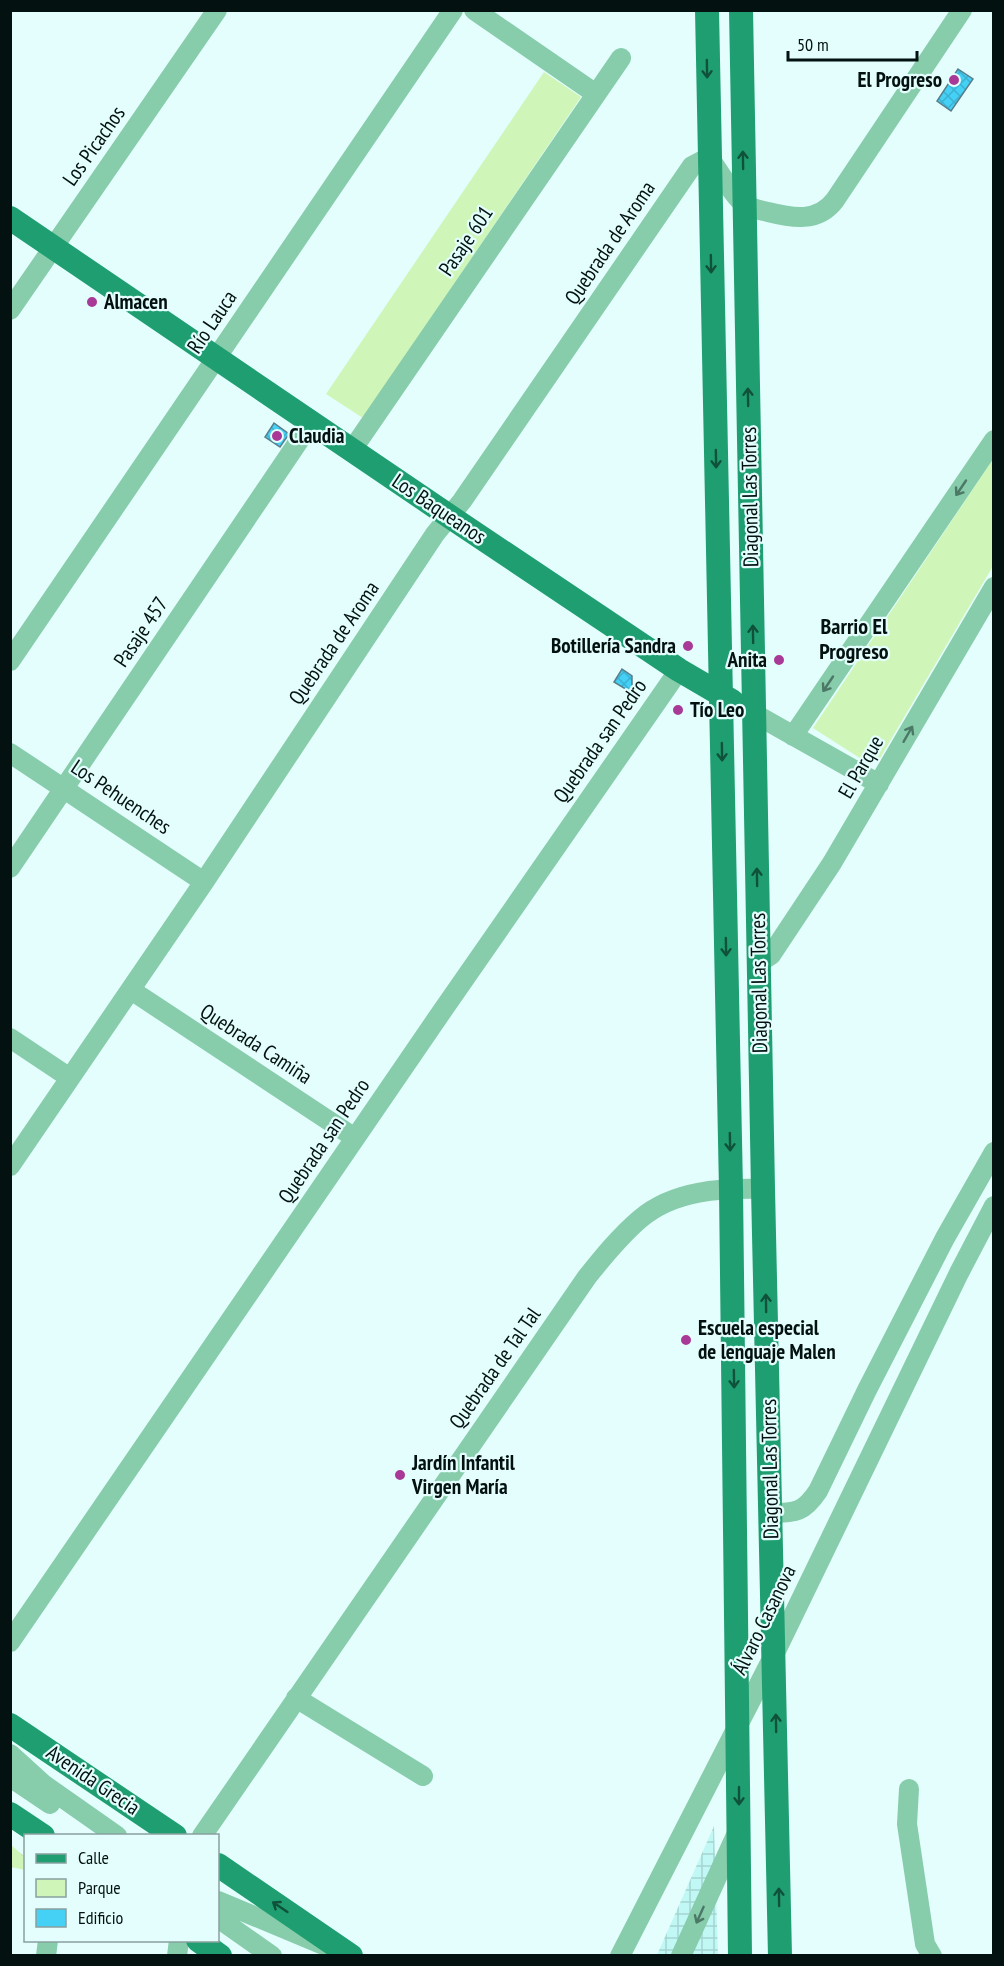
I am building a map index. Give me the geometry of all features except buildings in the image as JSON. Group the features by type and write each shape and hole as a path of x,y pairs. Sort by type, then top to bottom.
{"main road":[{"name":"Diagonal Las Torres","path":"707,10 731,1189 740,1956"},
{"name":"Diagonal Las Torres","path":"741,10 780,1956"},
{"name":"Los Baqueanos","path":"10,218 679,670 755,714"},
{"name":"Avenida Grecia","path":"10,1725 172,1834"},
{"path":"10,1814 40,1834"},
{"path":"219,1866 348,1954"},
{"path":"199,1942 220,1956"}],"street":[{"name":"Los Picachos","path":"10,310 217,10"},
{"name":"Río Lauca","path":"10,661 453,10"},
{"path":"474,10 596,94"},
{"path":"709,157 744,205 788,217 800,218 818,214 830,207 962,10"},
{"name":"Pasaje 601","path":"352,450 621,58"},
{"name":"Quebrada de Aroma","path":"10,1166 204,882 435,534 468,492 688,171 698,161 709,157"},
{"name":"Pasaje 457","path":"10,868 311,423"},
{"path":"793,736 993,440"},
{"name":"El Parque","path":"759,963 771,955 832,863 993,587"},
{"name":"Quebrada san Pedro","path":"10,1642 679,670"},
{"name":"Los Baqueanos","path":"755,714 879,784"},
{"name":"Los Pehuenches","path":"10,753 204,882"},
{"name":"Quebrada Camiña","path":"130,990 355,1138"},
{"path":"10,1038 70,1078"},
{"path":"771,1513 798,1511 810,1504 945,1238 993,1152"},
{"name":"Quebrada de Tal Tal","path":"203,1834 587,1277 613,1245 641,1218 668,1202 695,1193 731,1189 763,1189"},
{"name":"Álvaro Casanova","path":"620,1956 774,1655 993,1206"},
{"path":"867,1390 895,1406"},
{"path":"296,1698 423,1776"},
{"path":"10,1754 43,1784 114,1834"},
{"path":"10,1776 94,1834"},
{"path":"909,1789 907,1824 925,1944 932,1956"},
{"path":"681,1956 739,1828"},
{"path":"219,1901 348,1954"},
{"path":"219,1919 272,1956"}],"shaded area":[{"path":"714,1826 718,1955 657,1955"}],"green space":[{"path":"544,72 581,97 363,418 326,394"},
{"path":"993,459 993,566 879,760 869,764 813,728"},
{"path":"11,1845 24,1856 24,1870 11,1867"}],"place":[{"name":"El Progreso","path":"954,80"},
{"name":"Almacen","path":"92,302"},
{"name":"Claudia","path":"277,436"},
{"name":"Botillería Sandra","path":"688,646"},
{"name":"Anita","path":"779,660"},
{"name":"Tío Leo","path":"678,710"},
{"name":"Escuela especial de lenguaje Malen","path":"686,1340"},
{"name":"Jardín Infantil Virgen María","path":"400,1475"}],"district":[{"name":"Barrio El Progreso","path":"854,638"}]}
